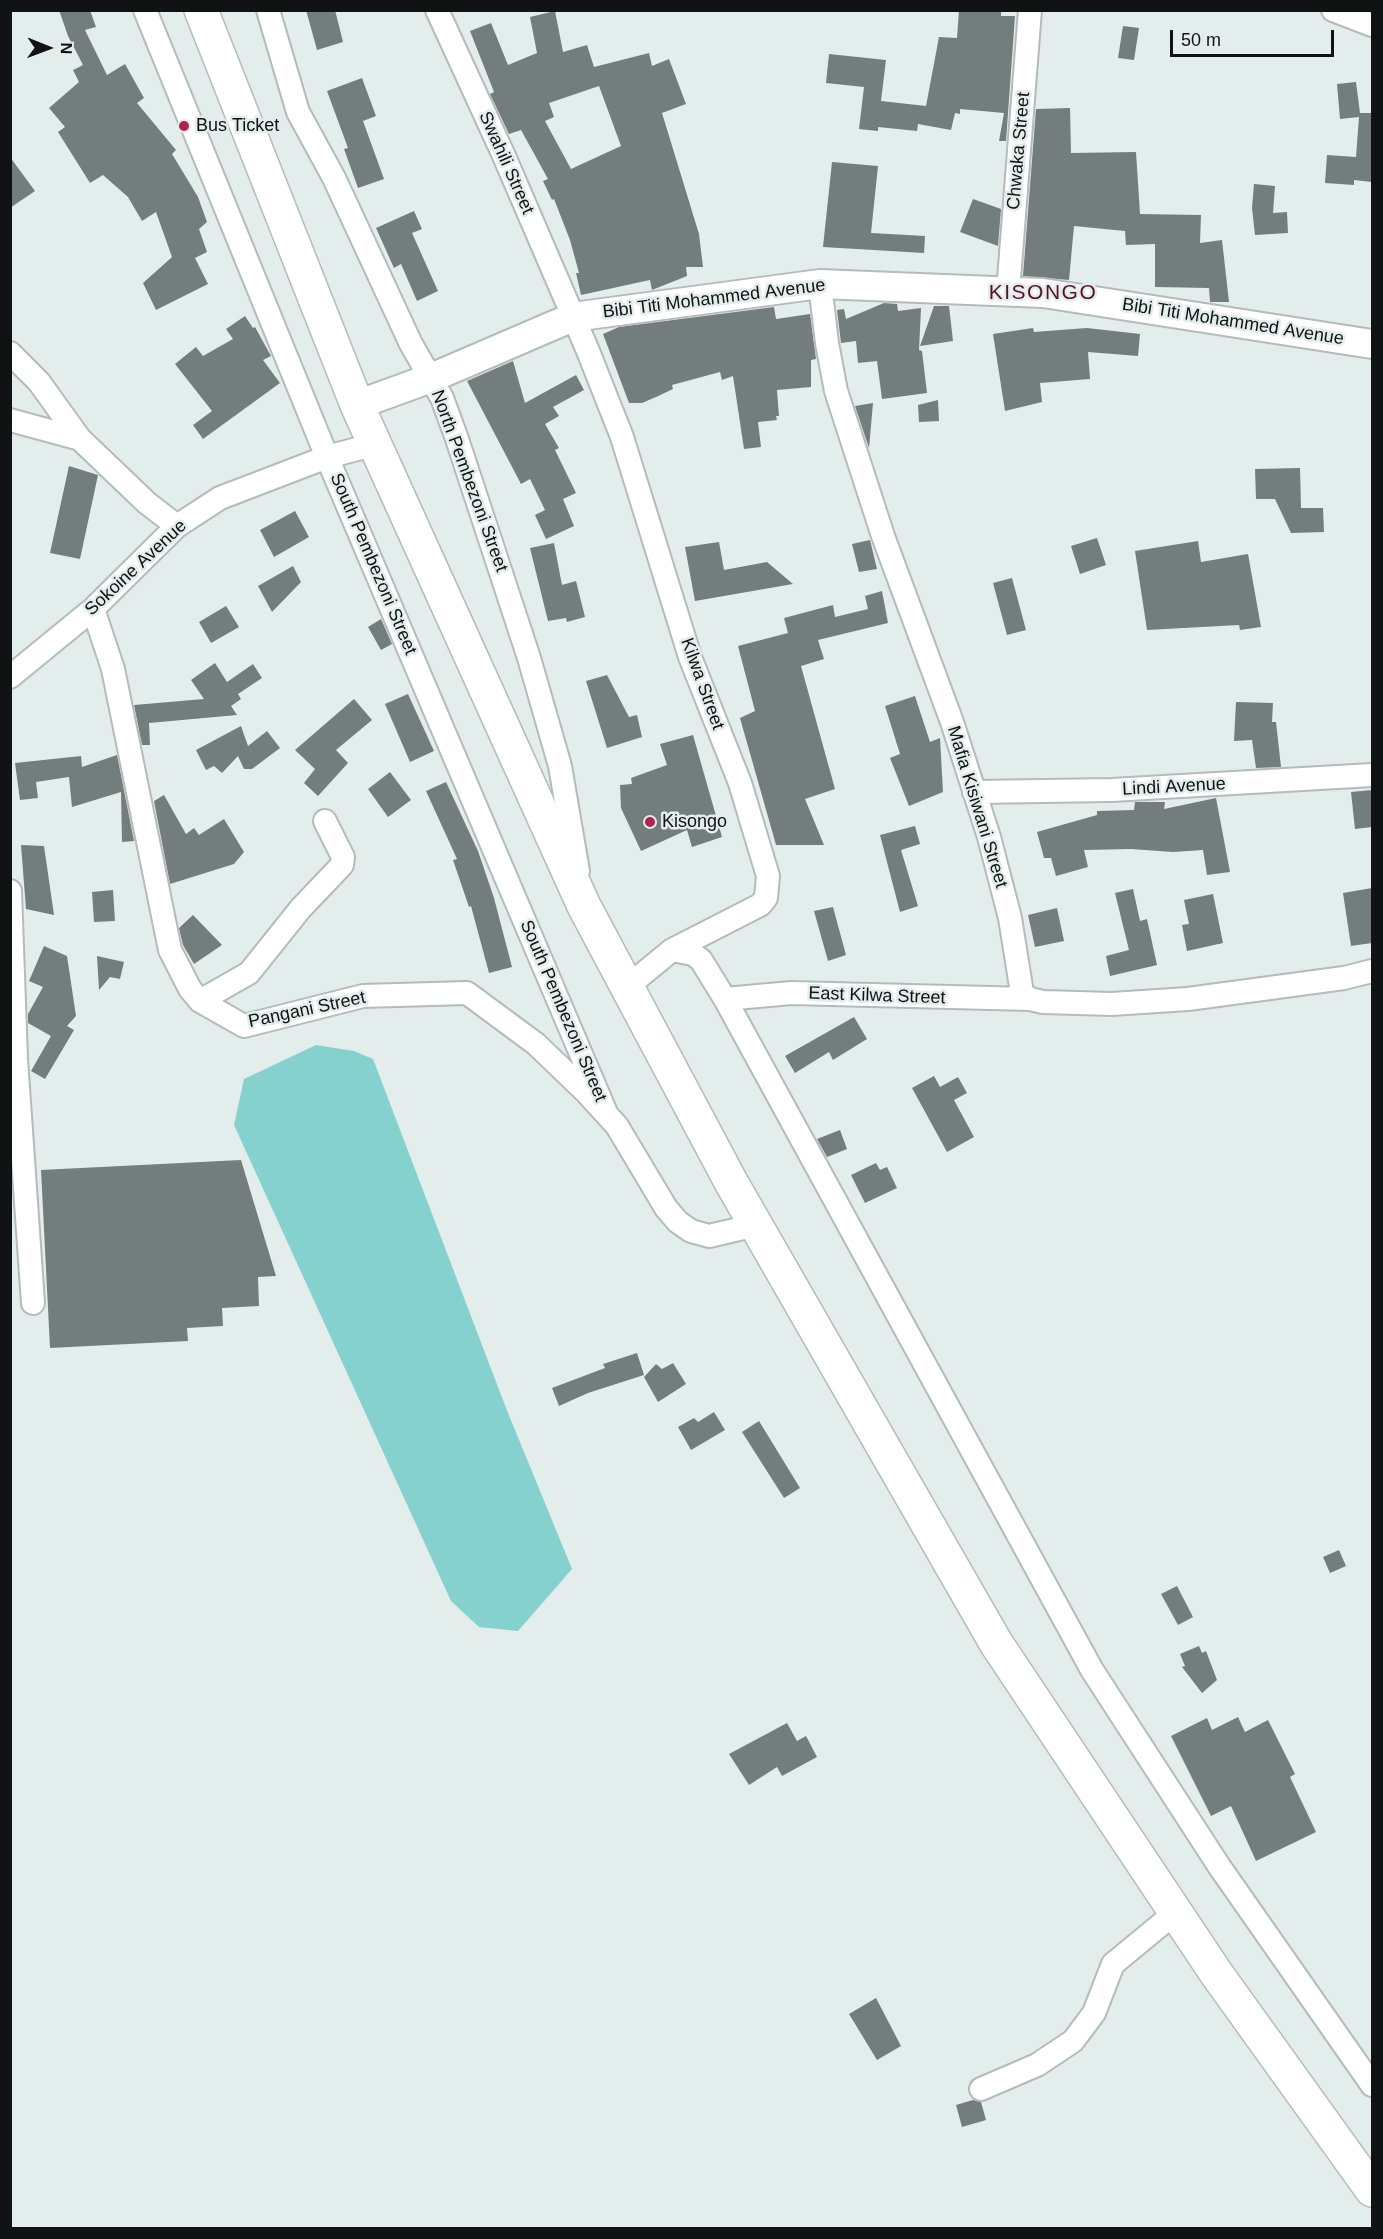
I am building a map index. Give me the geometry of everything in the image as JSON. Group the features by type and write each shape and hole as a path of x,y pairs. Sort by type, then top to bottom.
{"highway":[{"path":"201,10 357,405 584,906 756,1225 996,1643 1176,1912 1372,2190"}],"street":[{"name":"South Pembezoni Street","path":"145,10 327,457 607,1115"},
{"name":"North Pembezoni Street","path":"268,10 298,112 334,178 411,344 442,398 476,494 532,669 560,766 584,906"},
{"name":"Swahili Street","path":"437,10 504,156 573,317"},
{"name":"Chwaka Street","path":"1008,292 1030,10"},
{"path":"1333,10 1372,26"},
{"name":"Bibi Titi Mohammed Avenue","path":"357,405 431,378 573,317 820,284 1043,293 1372,344"},
{"name":"Mafia Kisiwani Street","path":"820,284 836,391 883,536 952,722 1010,918 1022,993 1030,999"},
{"name":"Kilwa Street","path":"573,317 622,437 690,657 740,783 768,876 766,898 760,905 672,950 628,986"},
{"path":"10,353 39,382 80,439 147,503 177,526"},
{"path":"10,420 80,439"},
{"name":"Sokoine Avenue","path":"12,682 93,609 177,526 220,498 327,457 376,444"},
{"name":"Pangani Street","path":"93,609 113,669 170,950 190,989 200,1001 244,1026 363,996 467,993 536,1044 607,1115 617,1126 666,1208 691,1231 709,1236 756,1225"},
{"name":"Lindi Avenue","path":"974,792 1112,790 1372,775"},
{"path":"200,1001 249,973 301,908 342,865 343,856 325,821"},
{"path":"10,891 13,1015 33,1303"},
{"path":"672,950 693,954 701,960 725,999 1092,1670 1219,1866 1372,2085"},
{"path":"1030,999 1043,1002 1112,1004 1188,999 1335,979 1372,971"},
{"name":"East Kilwa Street","path":"725,999 791,993 1030,999"},
{"path":"981,2089 1036,2065 1073,2041 1094,2013 1113,1964 1176,1912"}],"water":[{"path":"316,1045 354,1051 373,1059 506,1408 572,1569 518,1631 479,1627 451,1601 234,1125 244,1079"}],"building":[{"path":"59,10 90,10 96,27 85,30 107,75 125,64 144,98 137,103 176,150 172,154 198,197 207,222 199,229 207,252 195,258 208,284 156,310 143,283 172,257 156,212 142,221 128,197 103,175 90,183 58,132 65,127 49,108 79,82 73,70 83,65 68,36"},
{"path":"306,10 335,10 343,42 317,50"},
{"path":"959,10 1001,10 1001,16 1015,16 1006,141 999,141 1004,113 960,109 960,114 955,113 951,130 918,124 917,131 878,127 878,131 859,129 864,87 826,83 829,54 886,60 881,101 926,106 939,37 957,38"},
{"path":"555,11 563,52 587,45 594,67 649,53 652,66 669,59 686,104 662,113 699,234 703,267 686,267 687,276 652,290 650,280 581,295 576,273 579,273 570,240 554,199 552,200 543,181 548,179 521,130 509,134 490,94 494,92 470,31 491,23 508,65 537,53 530,17","holes":["599,86 621,146 571,169 545,121 554,117 549,103"]},
{"path":"1123,26 1139,28 1134,60 1118,58"},
{"path":"362,78 376,116 363,121 384,179 358,188 344,149 348,148 327,91"},
{"path":"1356,82 1360,113 1372,113 1372,182 1354,180 1354,185 1325,183 1327,155 1356,157 1359,117 1340,119 1337,84"},
{"path":"1070,108 1071,153 1136,152 1140,214 1201,215 1200,243 1222,240 1229,302 1210,302 1209,288 1155,287 1155,244 1126,245 1125,231 1074,226 1069,280 1023,276 1036,109"},
{"path":"10,157 35,191 10,208"},
{"path":"832,162 878,166 871,233 925,236 924,253 823,247"},
{"path":"1254,184 1275,186 1273,213 1287,212 1288,233 1255,235 1252,208"},
{"path":"973,199 1001,209 998,246 960,232"},
{"path":"414,211 422,229 412,233 438,291 417,301 401,264 394,268 376,228"},
{"path":"884,303 897,304 898,311 921,308 919,350 922,351 927,393 882,399 877,361 858,363 856,341 841,343 837,310 844,309 846,319"},
{"path":"934,306 949,306 953,341 920,346"},
{"path":"774,307 776,319 810,314 816,359 811,360 811,387 777,390 779,416 776,416 777,420 758,422 761,447 744,449 733,376 722,380 720,372 672,385 673,389 642,403 629,403 603,334 619,327"},
{"path":"245,316 253,328 255,327 271,356 263,360 280,383 203,439 193,425 212,411 175,364 196,347 203,356 233,339 226,329"},
{"path":"1033,328 1034,332 1087,328 1140,334 1138,356 1088,352 1090,379 1040,383 1042,402 1005,411 993,334"},
{"path":"513,361 525,403 576,375 584,390 553,407 559,416 545,424 559,448 555,450 576,493 563,499 574,526 546,539 535,515 545,510 530,479 521,484 467,381"},
{"path":"938,400 939,421 919,422 918,405"},
{"path":"873,403 869,448 855,406"},
{"path":"69,466 98,475 80,559 50,553"},
{"path":"1300,468 1301,508 1323,508 1324,532 1291,533 1275,499 1256,499 1255,469"},
{"path":"295,511 309,537 274,557 260,530"},
{"path":"1097,538 1106,565 1080,574 1071,546"},
{"path":"870,540 877,569 859,572 852,544"},
{"path":"1198,541 1201,562 1248,554 1261,627 1240,630 1239,625 1147,630 1135,551"},
{"path":"719,542 724,570 767,562 793,584 695,601 685,547"},
{"path":"554,543 562,585 576,581 585,617 567,622 566,618 548,621 530,548"},
{"path":"293,566 301,582 272,612 258,586"},
{"path":"1012,578 1026,630 1007,635 993,583"},
{"path":"882,591 888,623 818,640 824,659 801,666 835,789 805,799 824,845 776,845 740,718 755,711 738,646 788,633 784,618 833,605 835,617 868,609 865,596"},
{"path":"226,606 239,627 211,643 199,622"},
{"path":"381,619 392,644 381,650 368,627"},
{"path":"215,663 227,682 253,664 262,678 238,694 241,699 231,706 237,715 149,723 150,745 142,745 134,705 204,699 191,680"},
{"path":"607,675 629,717 637,715 642,737 607,748 586,681"},
{"path":"408,694 434,751 410,762 385,704"},
{"path":"915,696 930,742 940,738 943,792 909,806 890,758 900,754 885,706"},
{"path":"354,699 372,720 336,750 348,763 318,796 304,783 315,769 295,750"},
{"path":"1236,702 1273,703 1272,722 1276,722 1281,767 1256,768 1252,740 1234,741"},
{"path":"241,726 248,746 267,731 280,748 252,769 244,769 238,756 222,773 214,766 206,770 196,750"},
{"path":"693,735 722,837 692,847 687,830 641,851 621,808 620,785 632,784 631,778 667,765 660,744"},
{"path":"117,755 134,841 122,842 121,792 72,807 69,777 36,782 38,798 20,800 15,763 81,756 82,767"},
{"path":"390,772 411,800 388,817 368,789"},
{"path":"446,782 478,851 494,898 512,967 489,973 471,906 469,907 453,860 457,859 426,791"},
{"path":"1372,790 1372,827 1355,829 1351,792"},
{"path":"164,795 186,834 194,828 199,835 224,819 244,852 234,864 170,884 154,801"},
{"path":"1216,798 1230,872 1207,875 1203,850 1173,852 1131,849 1084,850 1088,867 1056,876 1051,858 1044,858 1037,832 1097,815 1097,811 1134,810 1135,802 1165,802 1164,809"},
{"path":"915,826 920,844 901,850 918,906 900,912 880,835"},
{"path":"21,845 44,846 54,915 26,909"},
{"path":"1372,888 1372,943 1351,946 1343,893"},
{"path":"1133,889 1140,921 1147,919 1157,965 1110,976 1106,956 1129,950 1115,893"},
{"path":"113,890 115,921 94,922 92,892"},
{"path":"1213,894 1223,943 1187,951 1182,925 1189,924 1184,900"},
{"path":"833,907 846,955 828,961 814,911"},
{"path":"1057,908 1064,941 1035,947 1028,915"},
{"path":"193,915 222,945 194,964 183,945 179,928"},
{"path":"44,946 67,956 76,1016 67,1026 74,1030 45,1079 31,1071 51,1036 28,1023 28,1014 43,987 29,981"},
{"path":"97,956 124,962 120,979 110,977 99,990"},
{"path":"854,1017 867,1039 833,1060 829,1052 795,1073 785,1056"},
{"path":"934,1076 940,1087 958,1077 967,1093 954,1100 974,1137 947,1152 912,1088"},
{"path":"840,1130 847,1149 827,1157 817,1139"},
{"path":"241,1160 276,1276 258,1277 259,1306 222,1308 223,1326 187,1328 188,1341 50,1348 41,1170"},
{"path":"876,1163 880,1170 887,1167 897,1188 865,1203 851,1175"},
{"path":"637,1353 644,1375 588,1393 559,1406 552,1388 605,1368 603,1364"},
{"path":"673,1363 686,1384 658,1402 644,1377 656,1364 662,1369"},
{"path":"714,1412 725,1430 691,1450 678,1427 694,1418 698,1422"},
{"path":"759,1421 800,1488 784,1498 742,1432"},
{"path":"1339,1550 1346,1566 1330,1573 1323,1557"},
{"path":"1177,1586 1193,1617 1178,1625 1161,1594"},
{"path":"1199,1646 1202,1653 1206,1651 1217,1680 1202,1693 1182,1667 1185,1666 1180,1654"},
{"path":"1238,1717 1245,1732 1268,1720 1295,1774 1290,1777 1316,1832 1256,1861 1231,1806 1211,1816 1171,1736 1207,1718 1212,1730"},
{"path":"787,1723 797,1741 806,1736 817,1757 782,1776 777,1767 749,1785 729,1754"},
{"path":"876,1998 901,2046 877,2060 849,2014"},
{"path":"973,2100 981,2102 986,2120 962,2127 956,2105"}],"place":[{"name":"Bus Ticket","path":"184,126"},
{"name":"Kisongo","path":"650,822"}],"district":[{"name":"KISONGO","path":"1043,293"}]}
